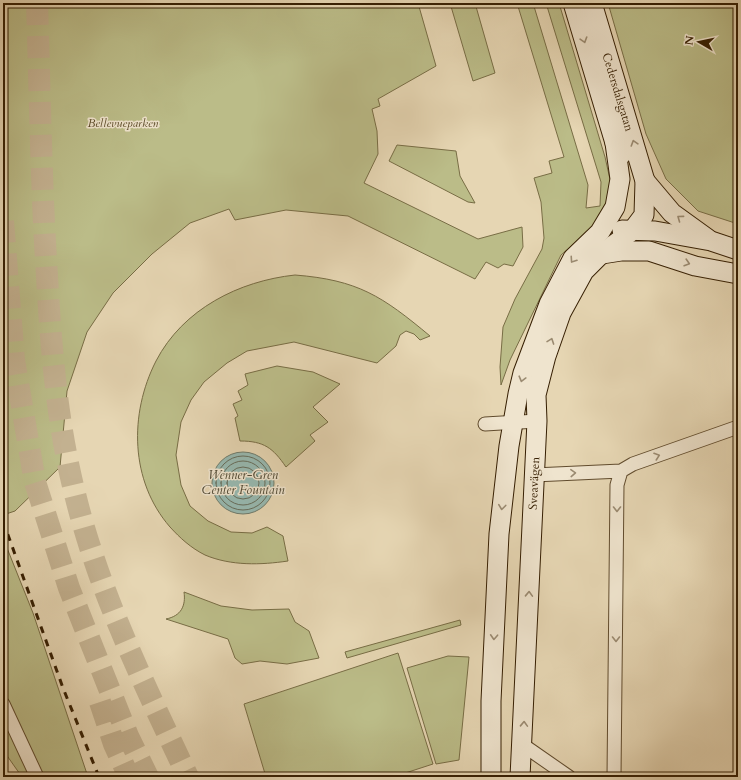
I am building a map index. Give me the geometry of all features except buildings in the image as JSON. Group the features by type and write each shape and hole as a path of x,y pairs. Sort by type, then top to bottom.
{"main road":[{"name":"Cedersdalsgatan","path":"573,3 615,144 620,179 615,207 600,232"},
{"name":"Cedersdalsgatan","path":"592,3 645,181 644,215 632,231 600,254"},
{"name":"Cedersdalsgatan","path":"615,144 629,171 633,216 632,231"},
{"name":"Cedersdalsgatan","path":"645,181 672,213 724,246"},
{"path":"632,231 649,251"},
{"path":"491,777 491,702 499,534 513,422 523,373 549,304 573,258 600,232 655,232 724,246"},
{"path":"600,254 622,251 649,251 695,266 738,274"},
{"name":"Sveavägen","path":"520,777 523,745 537,421 536,395 546,356 562,313 584,271 600,254"}],"street":[{"path":"485,424 537,421"},
{"path":"534,475 621,471 633,464 738,427"},
{"path":"614,777 617,485 621,471"},
{"path":"3,704 37,777"},
{"path":"523,745 570,777"}],"green space":[{"name":"Bellevueparken","path":"3,3 418,3 436,66 378,99 380,106 372,109 377,131 378,154 364,183 478,239 522,227 523,247 513,266 504,264 498,268 486,262 475,279 348,216 286,210 235,220 229,209 190,223 152,254 113,293 87,332 67,391 60,467 15,511 3,515"},
{"path":"450,3 475,3 495,73 473,81"},
{"path":"517,3 533,3 588,185 586,208 600,206 601,182 546,3 559,3 605,157 611,184 606,210 588,232 561,255 510,360 501,385 500,367 503,327 515,299 542,249 544,238 541,202 534,178 552,173 549,161 564,157"},
{"path":"608,3 738,3 738,224 698,211 666,179 646,134"},
{"path":"397,145 456,151 460,176 475,203 468,202 389,161"},
{"path":"295,275 317,277 336,281 368,292 398,310 430,336 420,340 414,334 406,331 400,335 396,346 377,363 294,342 247,351 227,363 204,382 191,400 181,422 176,455 181,485 190,506 208,521 231,532 252,533 267,527 283,536 288,561 246,564 215,559 195,549 170,527 157,509 147,489 141,468 138,447 138,425 141,403 147,381 156,361 167,343 181,326 197,313 234,291 274,278"},
{"path":"277,366 313,372 340,384 313,407 328,422 310,435 315,441 286,467 272,450 262,444 240,441 235,418 238,416 233,404 242,400 238,391 248,385 245,374"},
{"path":"3,538 33,613 88,777 22,777 3,750"},
{"path":"184,592 221,606 252,610 289,609 295,622 309,631 319,658 287,664 260,661 242,664 235,658 228,639 166,619 171,618 181,610 184,602"},
{"path":"460,620 461,625 347,658 345,652"},
{"path":"398,653 433,764 393,777 266,777 244,704"},
{"path":"448,656 469,657 459,760 436,764 407,668"}],"water":[{"name":"Wenner-Gren Center Fountain","path":"243,452 255,454 265,461 272,471 274,483 272,495 265,505 255,512 243,514 231,512 221,505 214,495 212,483 214,471 221,461 231,454"}],"tunnel":[{"path":"37,3 42,174 49,303 59,413 69,467 85,531 110,603 140,674 188,777"},
{"path":"3,221 14,360 35,482 69,588 128,736 148,777"},
{"path":"100,702 114,744 129,777"}],"railway":[{"path":"3,521 63,688 99,777"}]}
